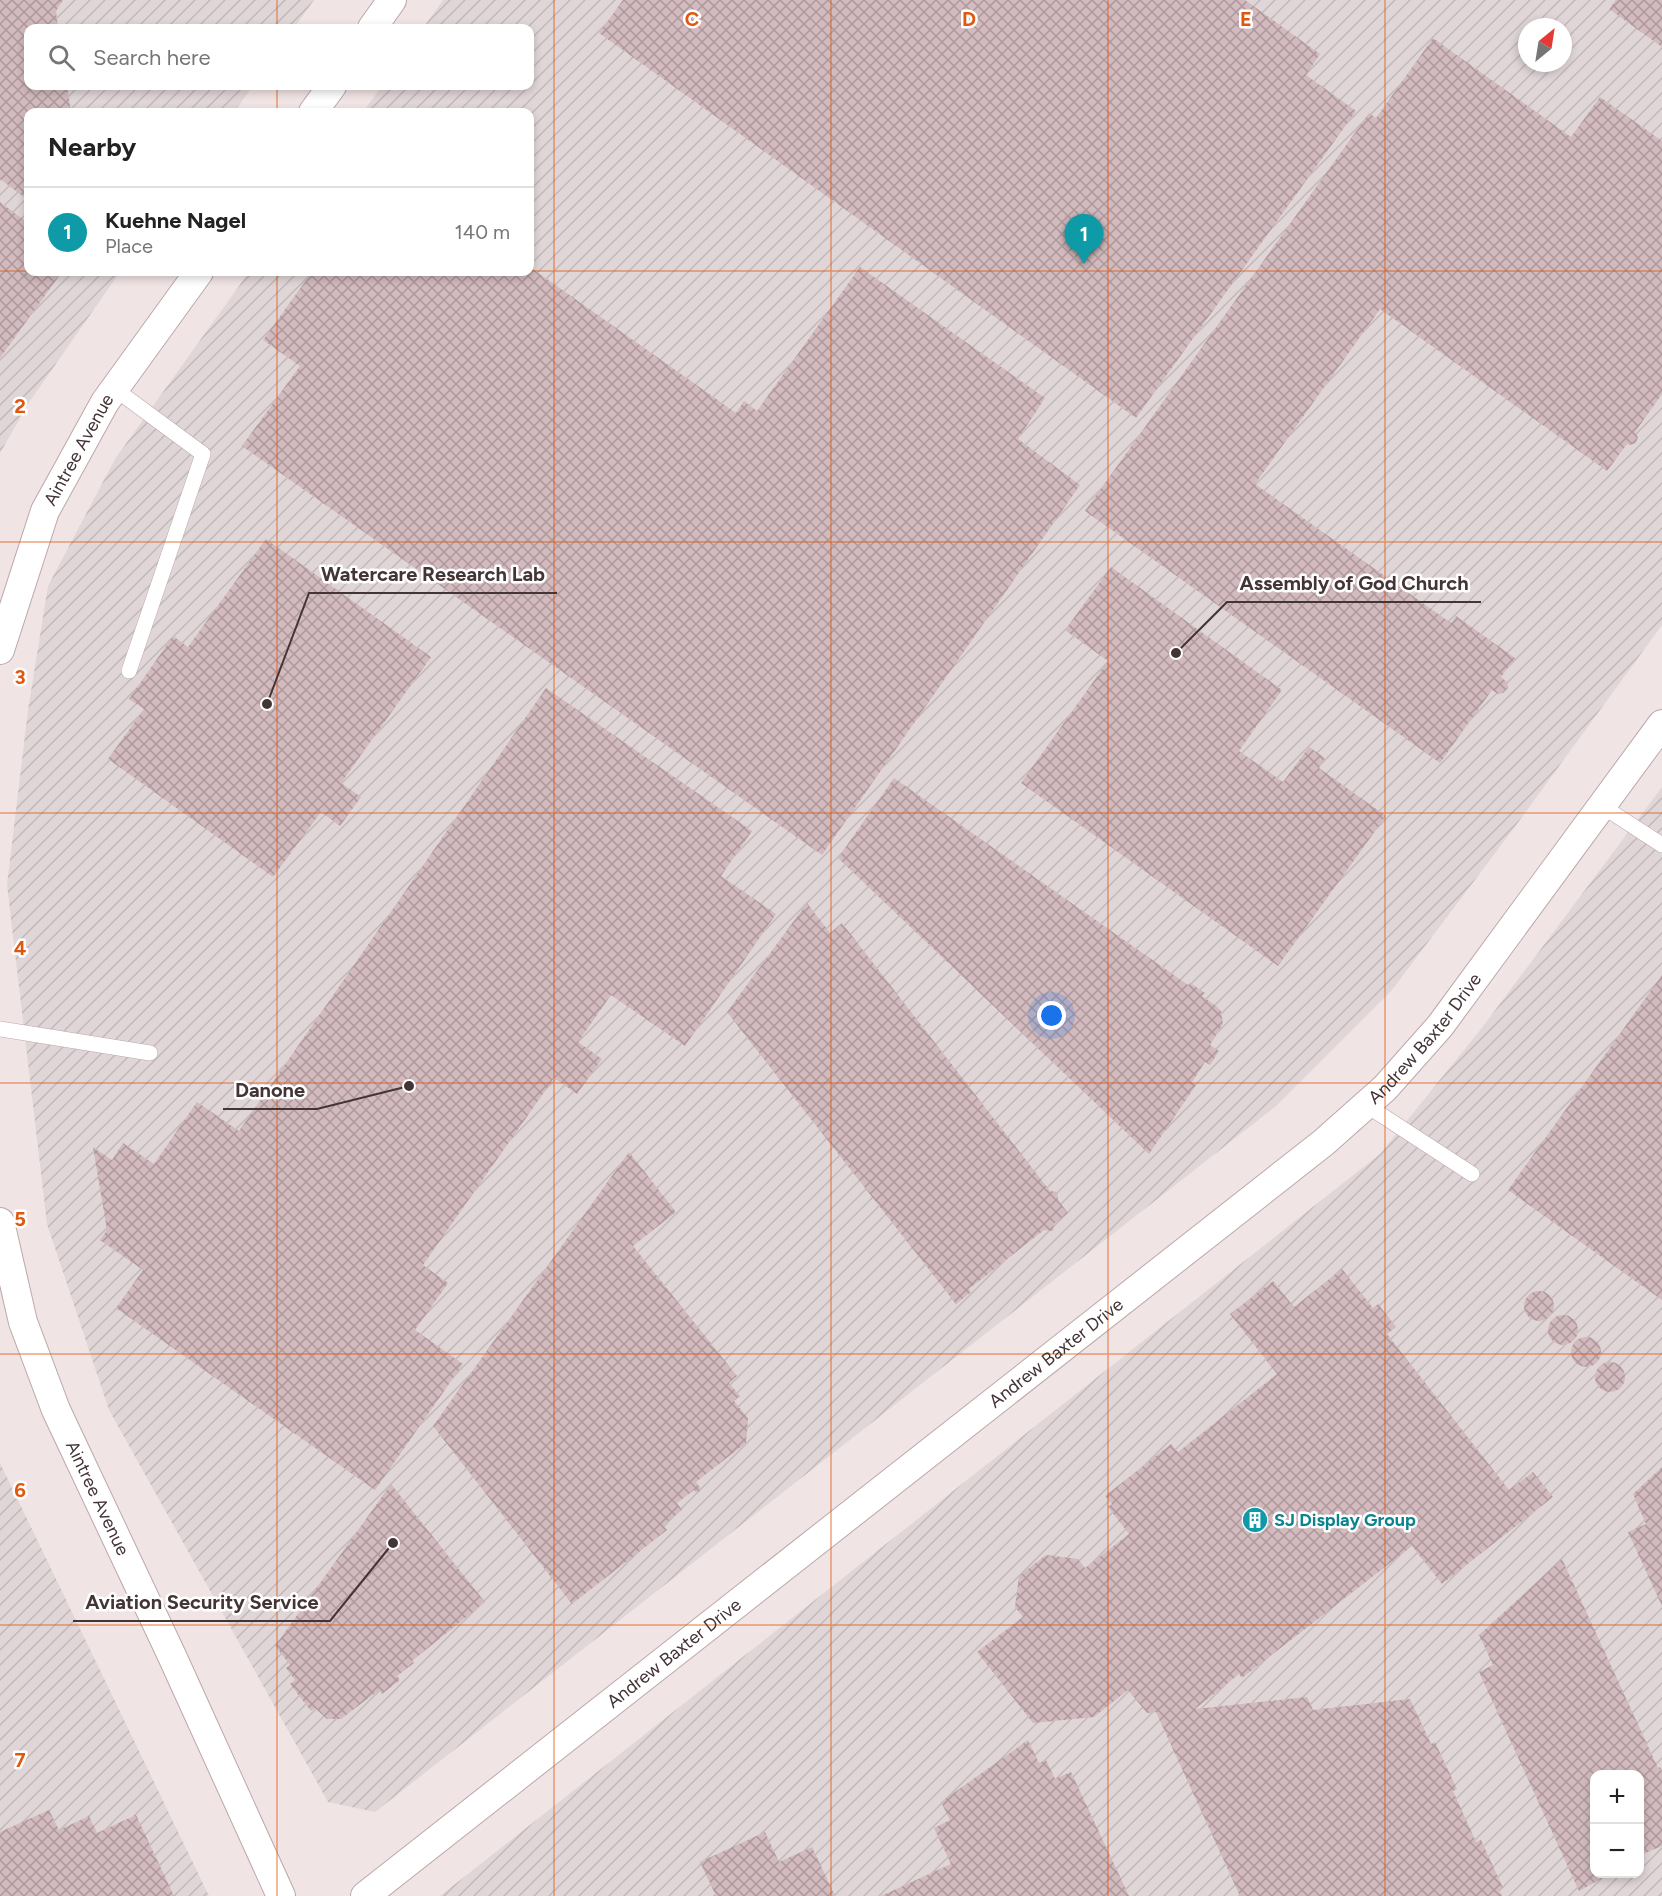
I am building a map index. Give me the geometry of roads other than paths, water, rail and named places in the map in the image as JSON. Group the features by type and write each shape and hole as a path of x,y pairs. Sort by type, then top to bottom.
{"street":[{"path":"375,24 392,0"},
{"path":"316,108 329,90"},
{"name":"Aintree Avenue","path":"0,650 45,511 105,402 196,276"},
{"name":"Andrew Baxter Drive","path":"365,1896 1323,1143 1385,1088 1440,1026 1662,724"},
{"name":"Aintree Avenue","path":"0,1222 23,1322 56,1410 172,1656 281,1896"}],"lane":[{"path":"115,389 202,454 129,671"},
{"path":"1602,806 1662,845"},
{"path":"0,1029 150,1053"},
{"path":"1366,1105 1472,1174"}],"place":[{"name":"Kuehne Nagel","path":"1084,264"},
{"name":"Assembly of God Church","path":"1176,653"},
{"name":"Watercare Research Lab","path":"267,704"},
{"name":"Danone","path":"409,1086"},
{"name":"SJ Display Group","path":"1255,1520"},
{"name":"Aviation Security Service","path":"393,1543"}]}
